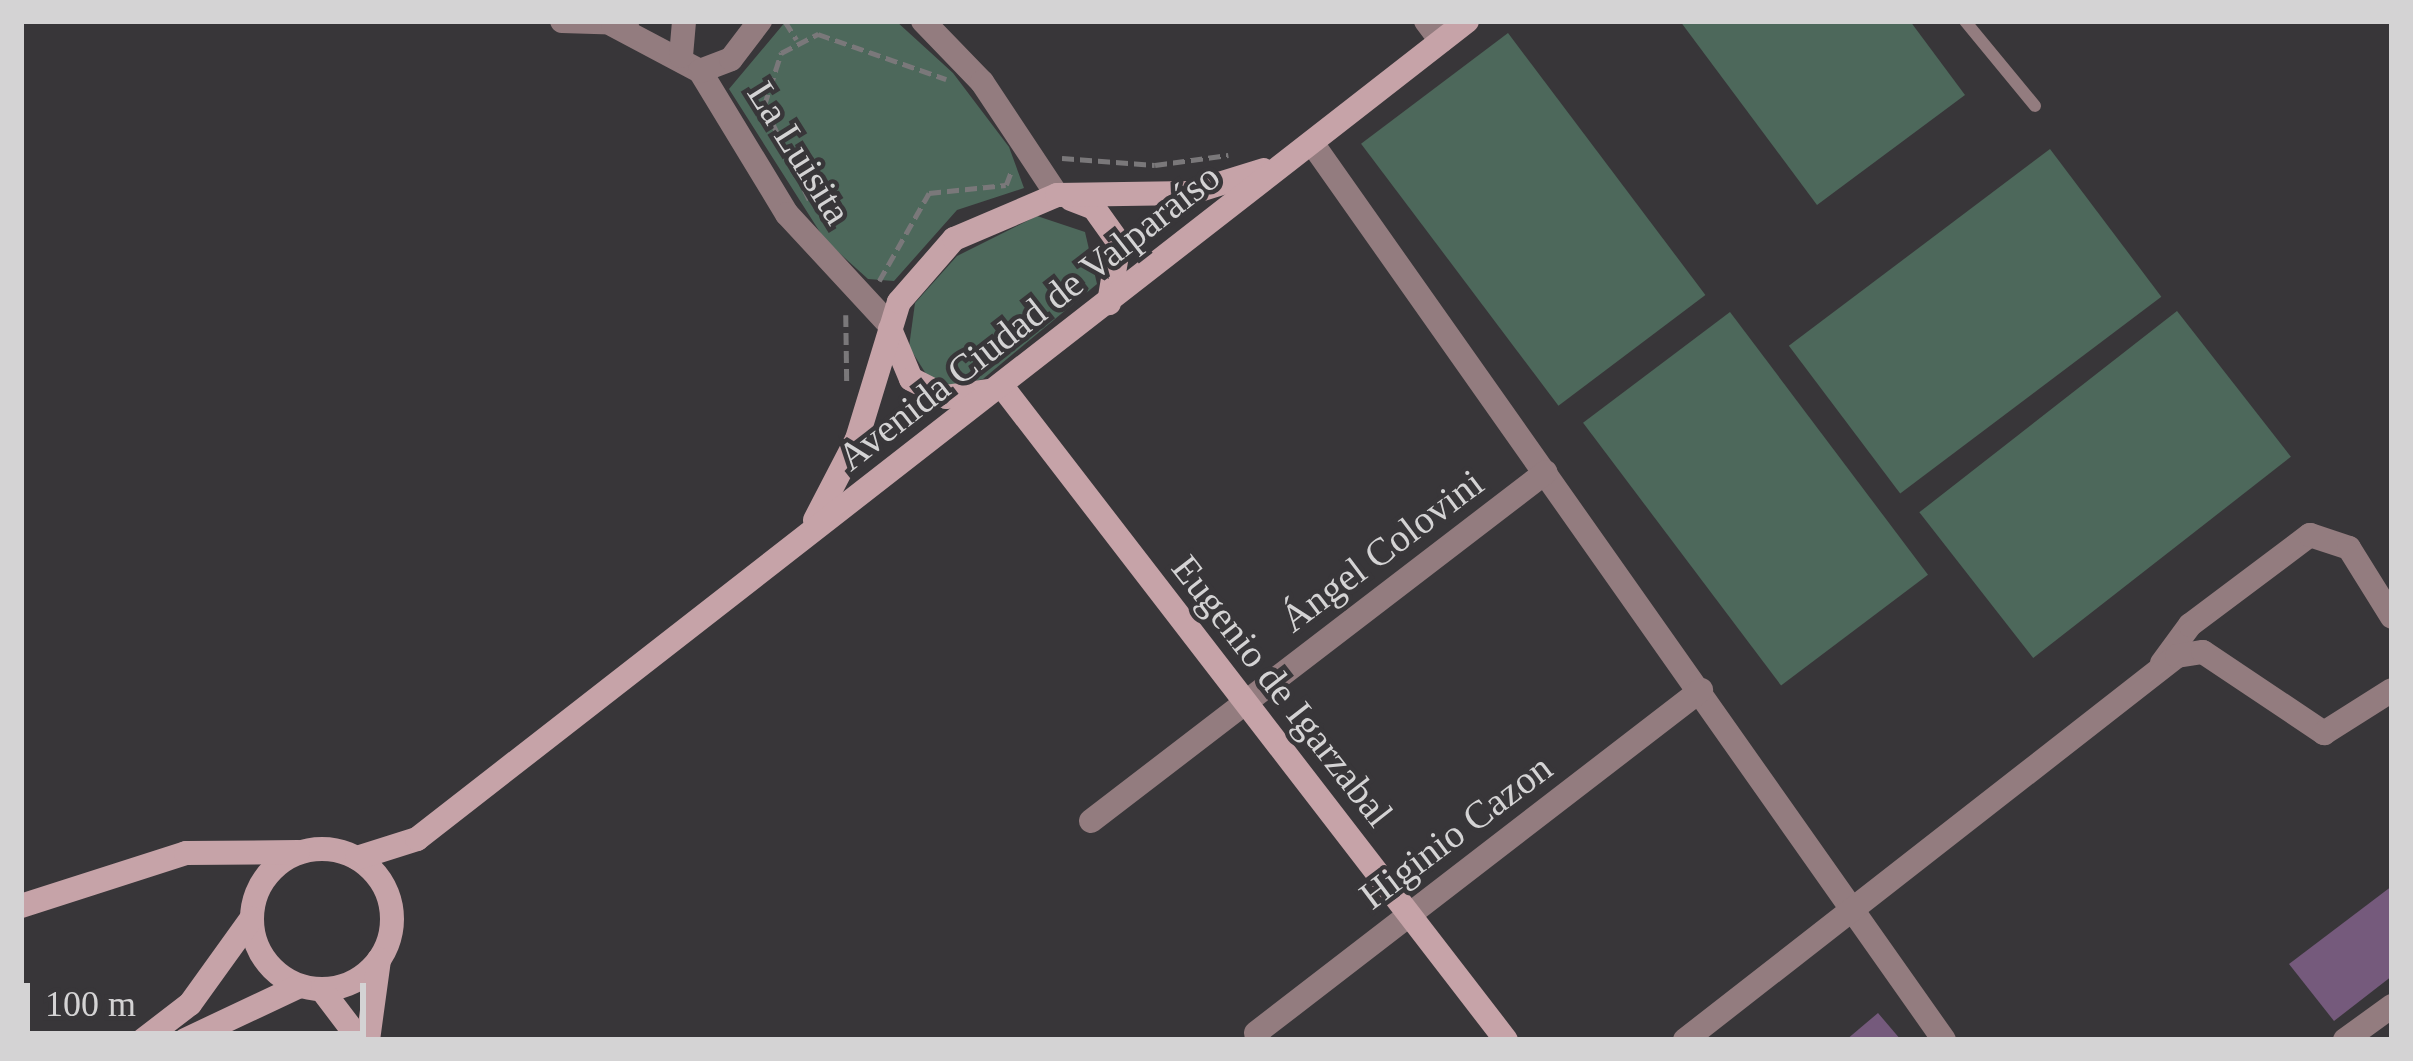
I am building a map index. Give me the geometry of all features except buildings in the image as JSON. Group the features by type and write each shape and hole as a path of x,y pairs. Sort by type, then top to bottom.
{"main road":[{"name":"Avenida Ciudad de Valparaíso","path":"357,858 417,838 1303,150 1434,31 1467,21"},
{"name":"Avenida Ciudad de Valparaíso","path":"808,533 857,439 888,323 954,239 1057,195 1190,193 1303,150"},
{"path":"1057,195 1094,208 1119,243 1108,303"},
{"path":"888,323 899,365 924,387 975,398 1001,385"},
{"name":"Eugenio de Igarzabal","path":"1001,385 1506,1040"},
{"name":"Avenida Ciudad de Valparaíso","path":"388,897 417,838"},
{"path":"143,1040 190,1004 253,908 299,852"},
{"path":"21,906 186,854 299,852 357,858 388,897 364,1040"},
{"path":"229,854 253,908 264,960 311,988 364,1040"},
{"path":"185,1040 379,960"}],"street":[{"path":"562,21 613,25 647,21"},
{"path":"684,21 691,63"},
{"name":"La Luisita","path":"760,21 730,58 691,63 783,207 888,323"},
{"path":"923,21 980,80 1057,195"},
{"path":"613,25 691,63"},
{"path":"1303,150 1546,472 1944,1040"},
{"name":"Ángel Colovini","path":"1091,820 1546,472"},
{"path":"2158,670 2190,625 2310,535 2349,548 2392,616"},
{"path":"1684,1040 2158,670 2203,652 2324,733 2392,690"},
{"name":"Higinio Cazon","path":"1256,1033 1701,690"},
{"path":"2345,1040 2392,1006"}],"lane":[{"path":"1965,21 2035,106"}],"path":[{"path":"784,21 797,40"},
{"path":"797,40 883,48 957,91 980,80"},
{"path":"797,40 762,85 812,206"},
{"path":"1052,148 1080,166 1239,152"},
{"path":"863,299 929,193 1006,185 1008,158"},
{"path":"783,207 802,186"},
{"path":"844,400 865,269"},
{"path":"833,300 863,299"}],"green space":[{"path":"786,21 896,21 953,73 1009,147 1024,188 957,210 894,281 868,279 825,240 729,89"},
{"path":"1680,21 1910,21 1965,95 1817,205"},
{"path":"1508,33 1705,295 1558,406 1361,144"},
{"path":"2050,149 2161,297 1900,494 1789,346"},
{"path":"1037,216 1085,232 1097,284 983,379 952,387 928,377 909,347 915,303 957,256"},
{"path":"2177,311 2291,457 2033,658 1919,512"},
{"path":"1730,312 1928,575 1781,685 1583,423"}]}
